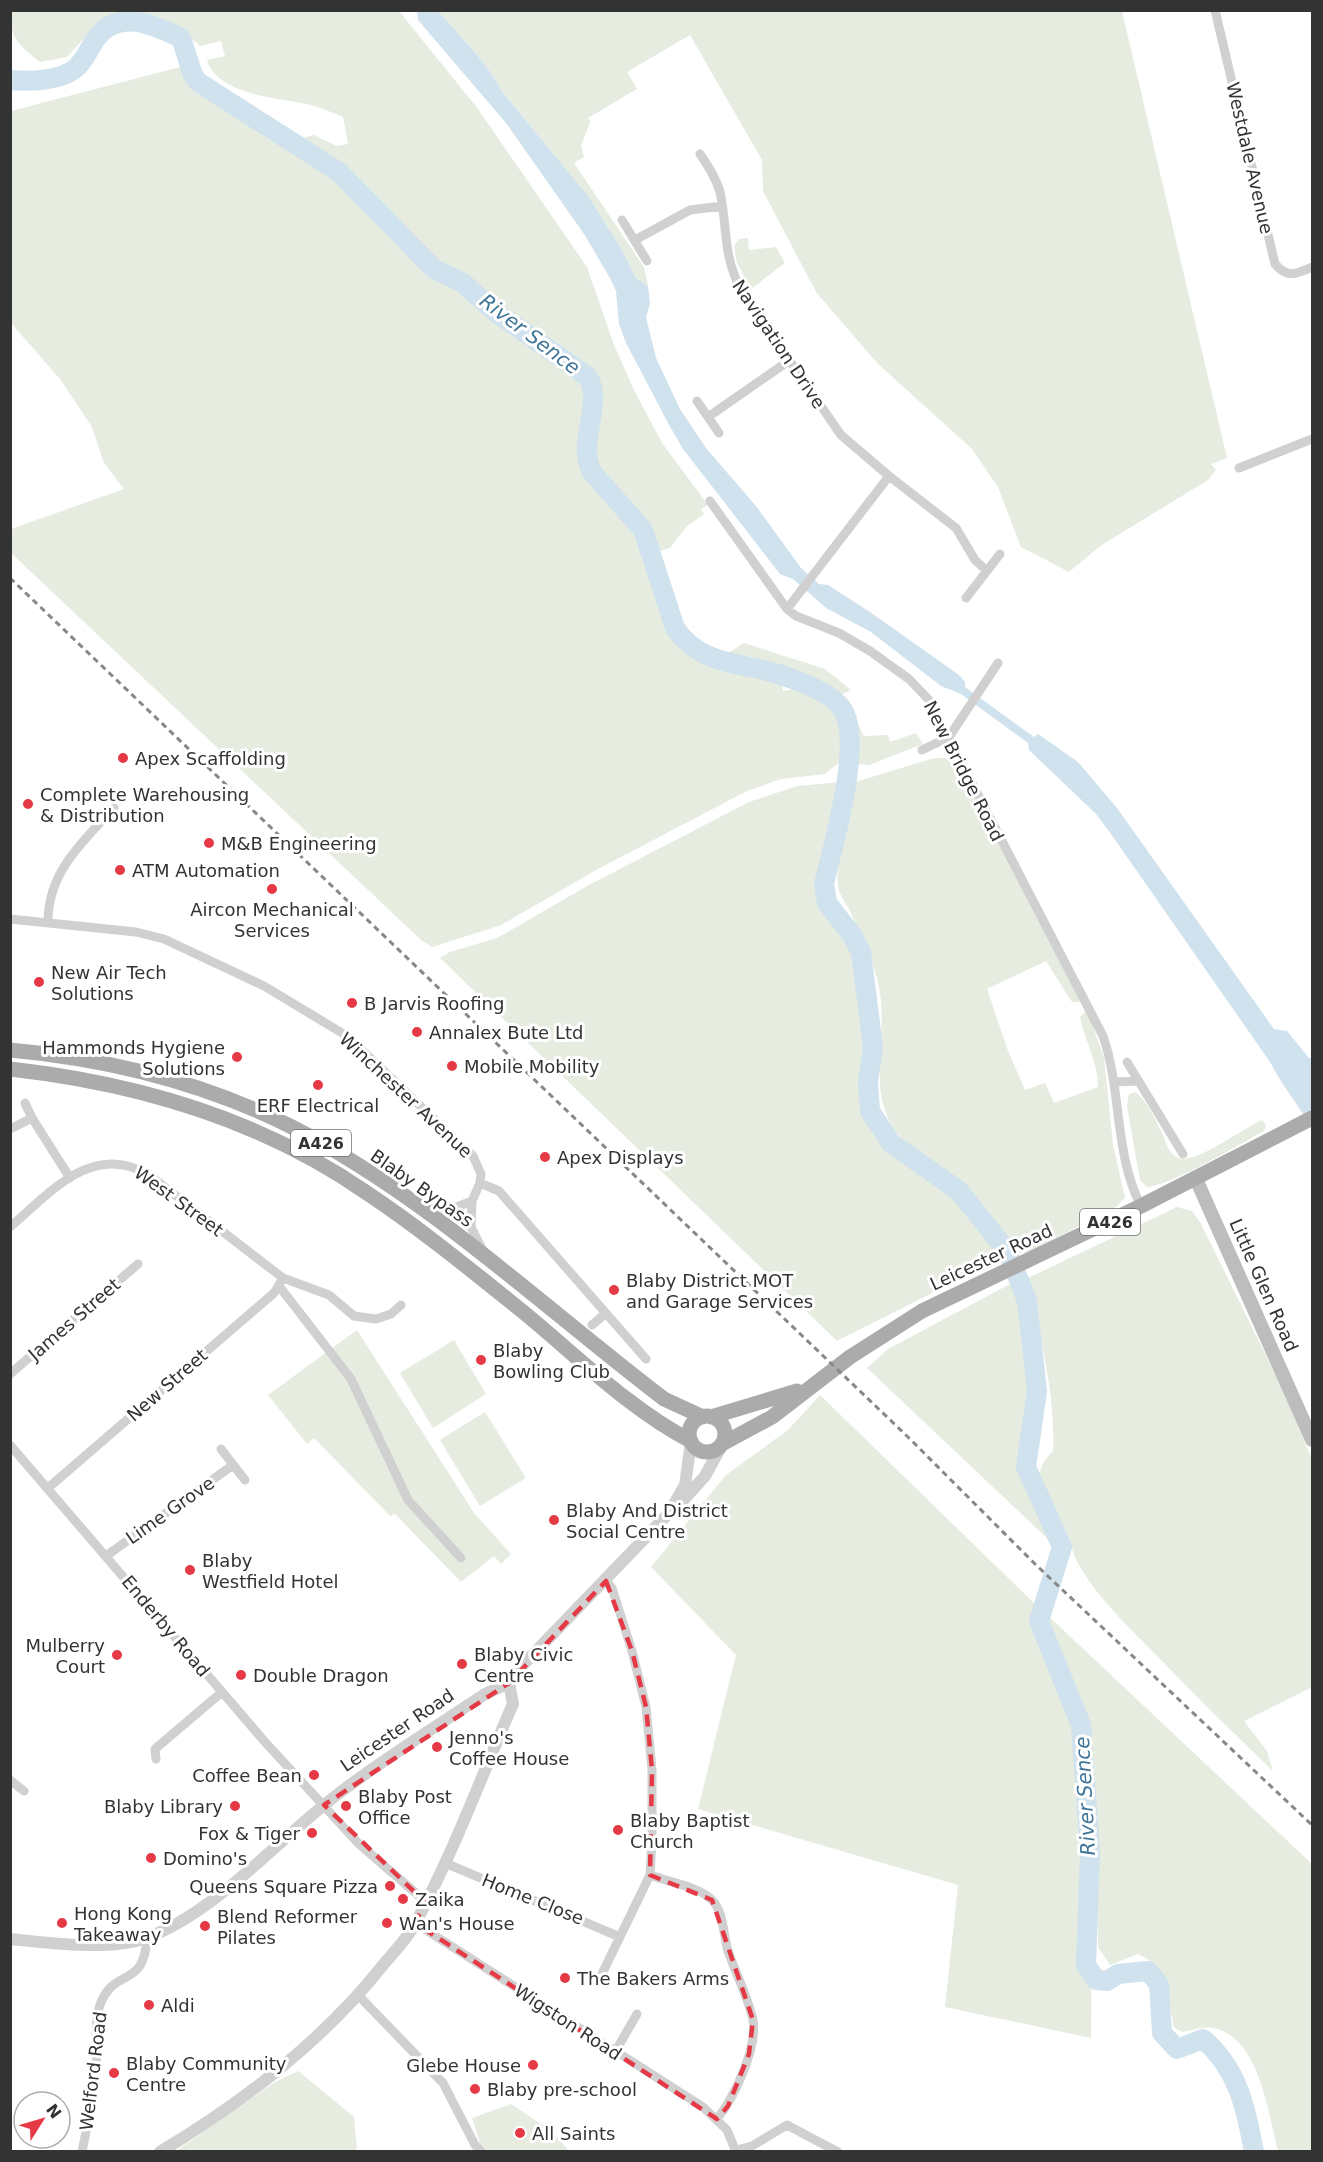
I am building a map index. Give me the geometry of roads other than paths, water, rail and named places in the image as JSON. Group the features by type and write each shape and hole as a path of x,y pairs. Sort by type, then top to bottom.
{"main road":[{"name":"Blaby Bypass","path":"10,1050 122,1066 213,1093 290,1126 409,1200 664,1399 707,1417"},
{"name":"Blaby Bypass","path":"10,1069 85,1079 165,1099 238,1124 319,1163 366,1192 455,1257 622,1394 691,1442"},
{"name":"Leicester Road","path":"721,1445 763,1423 850,1357 922,1311 1196,1179 1312,1118"},
{"name":"Little Glen Road","path":"1196,1179 1312,1440"},
{"name":"Leicester Road","path":"707,1417 760,1404 812,1386"},
{"path":"707,1417 724,1428 721,1445 705,1452 691,1442 690,1429 707,1417"}],"street":[{"name":"Westdale Avenue","path":"1215,10 1275,264 1284,274 1292,275 1312,267"},
{"name":"Navigation Drive","path":"700,154 715,179 722,206 725,248 731,270 741,290 841,435 956,528 975,560 987,571"},
{"path":"635,240 690,210 722,206"},
{"path":"622,220 647,261"},
{"path":"708,417 790,360"},
{"path":"697,401 719,433"},
{"path":"1239,468 1312,439"},
{"path":"787,609 889,476"},
{"name":"New Bridge Road","path":"710,501 787,609 796,616 839,633 909,679 929,700 1088,1004 1107,1047 1115,1082 1129,1180 1141,1206"},
{"path":"966,598 1000,554"},
{"path":"922,750 949,737 998,663"},
{"path":"48,921 52,892 61,869 114,808"},
{"name":"Winchester Avenue","path":"10,919 48,921 136,932 179,945 264,986 347,1036 473,1156 481,1174 480,1183"},
{"path":"1127,1062 1169,1141 1183,1154"},
{"path":"1115,1082 1139,1081"},
{"path":"25,1103 70,1178"},
{"path":"10,1129 32,1118"},
{"name":"West Street","path":"10,1227 70,1178 92,1165 110,1162 139,1170 281,1282"},
{"path":"487,1259 471,1227 472,1201 480,1183 499,1191 646,1359"},
{"path":"409,1200 454,1208 472,1201"},
{"name":"James Street","path":"10,1374 138,1264"},
{"path":"281,1282 329,1295 354,1316 376,1319 390,1314 401,1305"},
{"path":"281,1282 351,1379 408,1500 461,1558"},
{"name":"New Street","path":"48,1488 274,1293 281,1282"},
{"path":"592,1325 605,1314"},
{"name":"Leicester Road","path":"669,1513 685,1485 691,1442"},
{"name":"Leicester Road","path":"147,1938 183,1920 324,1805 465,1707 497,1687 509,1683 516,1672 696,1487 721,1445"},
{"name":"Enderby Road","path":"11,1446 222,1692 324,1805 381,1864 426,1902"},
{"name":"Lime Grove","path":"221,1449 245,1480"},
{"name":"Lime Grove","path":"106,1556 234,1465"},
{"path":"599,1980 650,1875 652,1770 646,1707 629,1641 612,1588 606,1581"},
{"path":"160,2151 205,2124 303,2051 359,1996 416,1923 445,1863 513,1704 509,1683"},
{"path":"156,1759 155,1749 222,1692"},
{"path":"10,1780 24,1791"},
{"name":"Home Close","path":"445,1863 620,1937"},
{"path":"650,1875 704,1894 715,1904 753,2020 749,2054 728,2106 717,2119"},
{"name":"Wigston Road","path":"416,1923 717,2119 727,2130 736,2151"},
{"path":"10,1939 81,1945 147,1938"},
{"name":"Welford Road","path":"82,2151 94,2090 100,2005 117,1981 140,1968 145,1958 147,1938"},
{"path":"359,1996 443,2083 475,2145 482,2151"},
{"path":"615,2052 637,2014"},
{"path":"736,2151 752,2146 787,2125 838,2151"}],"water":[{"path":"417,11 438,11 482,62 500,89 588,196 621,248 636,278 648,286 650,304 646,317 656,358 680,409 706,448 756,506 801,568 819,584 828,585 870,612 959,675 965,682 965,687 1034,737 1038,734 1078,762 1117,808 1274,1029 1287,1031 1309,1058 1312,1058 1312,1130 1270,1062 1096,814 1029,750 1028,743 961,694 941,686 871,632 826,608 793,579 780,574 683,449 668,423 626,343 619,324 616,291 584,234 506,123 418,20"}],"waterway":[{"name":"River Sence","path":"10,80 45,80 71,72 80,64 95,40 104,30 114,24 124,22 147,24 181,38 193,75 198,82 339,172 434,269 463,283 494,311 588,377 593,399 587,448 592,472 643,530 675,628 682,637 698,651 717,659 772,672 800,682 826,695 843,710 848,726 850,746 848,770 824,884 827,903 852,935 861,952 873,1047 868,1081 870,1111 891,1143 959,1191 1007,1251 1027,1301 1037,1391 1026,1467 1062,1547 1039,1621 1081,1725 1090,1852 1086,1965 1096,1980 1107,1981 1118,1974 1148,1971 1159,1984 1162,2033 1177,2049 1203,2039 1225,2063 1244,2105 1254,2152"}],"railway":[{"path":"10,578 909,1438 1035,1564 1312,1825"}],"place":[{"name":"Apex Scaffolding","path":"123,758"},
{"name":"Complete Warehousing & Distribution","path":"28,804"},
{"name":"M&B Engineering","path":"209,843"},
{"name":"ATM Automation","path":"120,870"},
{"name":"Aircon Mechanical Services","path":"272,889"},
{"name":"New Air Tech Solutions","path":"39,982"},
{"name":"B Jarvis Roofing","path":"352,1003"},
{"name":"Annalex Bute Ltd","path":"417,1032"},
{"name":"Hammonds Hygiene Solutions","path":"237,1057"},
{"name":"Mobile Mobility","path":"452,1066"},
{"name":"ERF Electrical","path":"318,1085"},
{"name":"Apex Displays","path":"545,1157"},
{"name":"Blaby District MOT and Garage Services","path":"614,1290"},
{"name":"Blaby Bowling Club","path":"481,1360"},
{"name":"Blaby And District Social Centre","path":"554,1520"},
{"name":"Blaby Westfield Hotel","path":"190,1570"},
{"name":"Mulberry Court","path":"117,1655"},
{"name":"Blaby Civic Centre","path":"462,1664"},
{"name":"Double Dragon","path":"241,1675"},
{"name":"Jenno's Coffee House","path":"437,1747"},
{"name":"Coffee Bean","path":"314,1775"},
{"name":"Blaby Library","path":"235,1806"},
{"name":"Blaby Post Office","path":"346,1806"},
{"name":"Blaby Baptist Church","path":"618,1830"},
{"name":"Fox & Tiger","path":"312,1833"},
{"name":"Domino's","path":"151,1858"},
{"name":"Queens Square Pizza","path":"390,1886"},
{"name":"Zaika","path":"403,1899"},
{"name":"Hong Kong Takeaway","path":"62,1923"},
{"name":"Wan's House","path":"387,1923"},
{"name":"Blend Reformer Pilates","path":"205,1926"},
{"name":"The Bakers Arms","path":"565,1978"},
{"name":"Aldi","path":"149,2005"},
{"name":"Glebe House","path":"533,2065"},
{"name":"Blaby Community Centre","path":"114,2073"},
{"name":"Blaby pre-school","path":"475,2089"},
{"name":"All Saints","path":"520,2133"}]}
